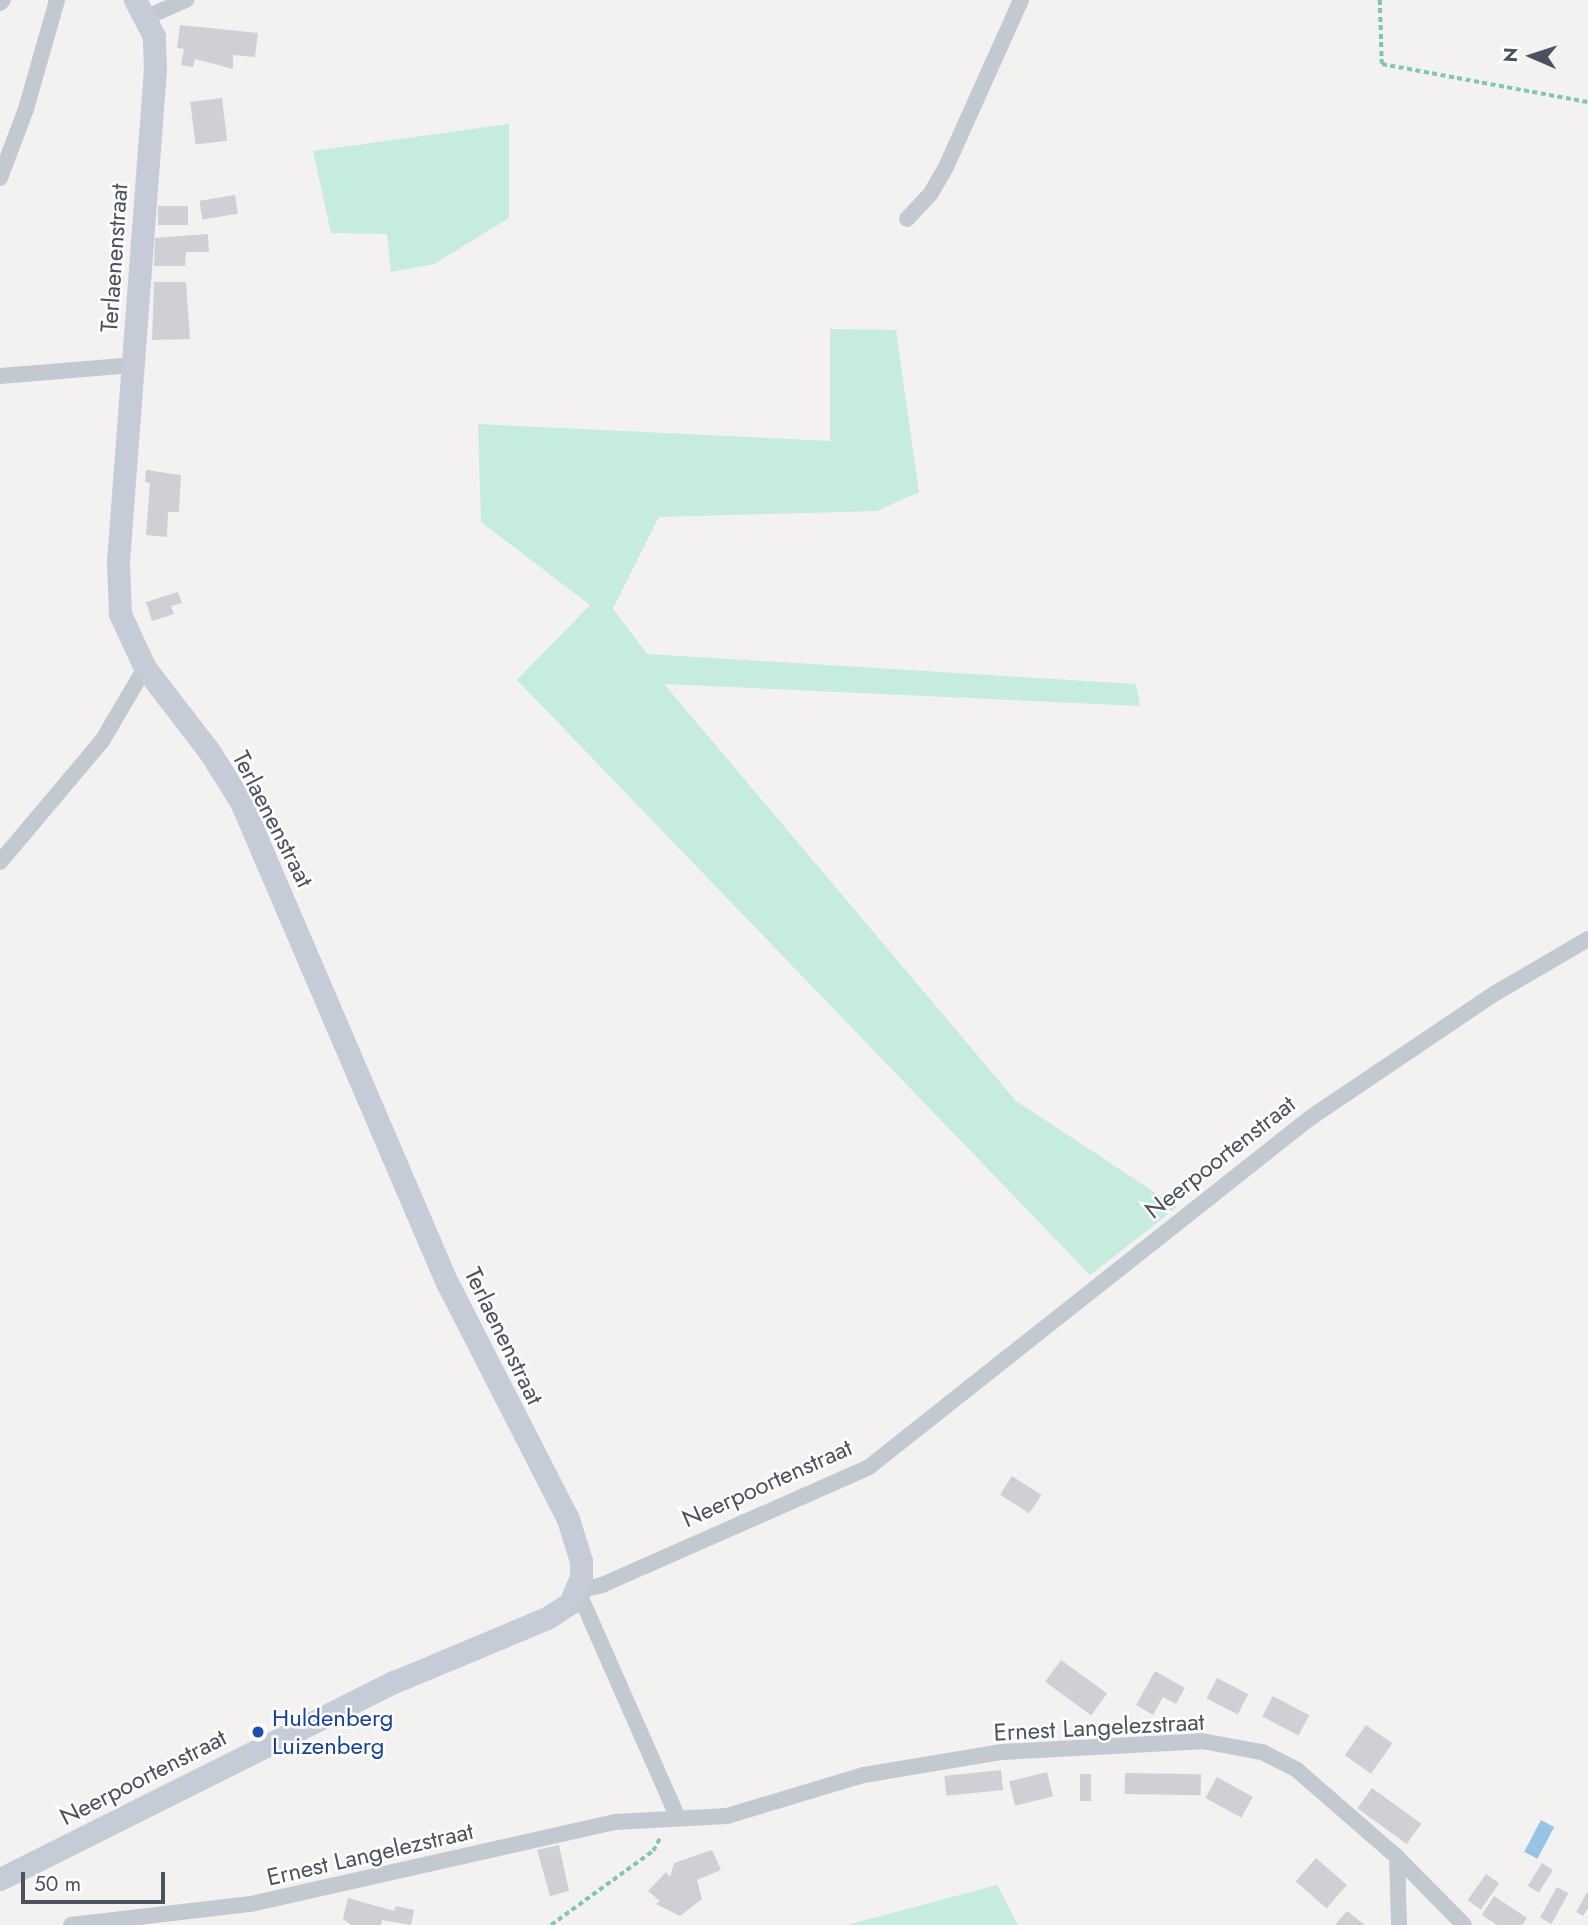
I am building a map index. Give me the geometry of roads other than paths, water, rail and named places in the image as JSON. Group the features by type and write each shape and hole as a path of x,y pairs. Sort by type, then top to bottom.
{"street":[{"path":"0,178 26,109 57,0"},
{"path":"141,8 186,0"},
{"path":"907,219 931,193 946,167 1021,0"},
{"name":"Terlaenenstraat","path":"141,8 154,36 155,70 117,589 128,639 145,668 209,751 241,802 447,1283 568,1519 582,1561 578,1591"},
{"path":"0,376 133,365"},
{"path":"0,862 102,741 145,668"},
{"name":"Neerpoortenstraat","path":"0,1879 394,1682 547,1618 570,1603 578,1591 602,1586 869,1467 1310,1118 1494,994 1588,939"},
{"path":"578,1591 671,1819"},
{"name":"Ernest Langelezstraat","path":"71,1925 251,1904 615,1822 671,1819 696,1821 727,1816 864,1775 1002,1752 1202,1741 1262,1752 1297,1770 1396,1857 1464,1925"},
{"path":"1396,1857 1399,1925"}],"water":[{"path":"1541,1820 1554,1827 1537,1859 1524,1852"}],"place":[{"name":"Huldenberg Luizenberg","path":"258,1732"}]}
